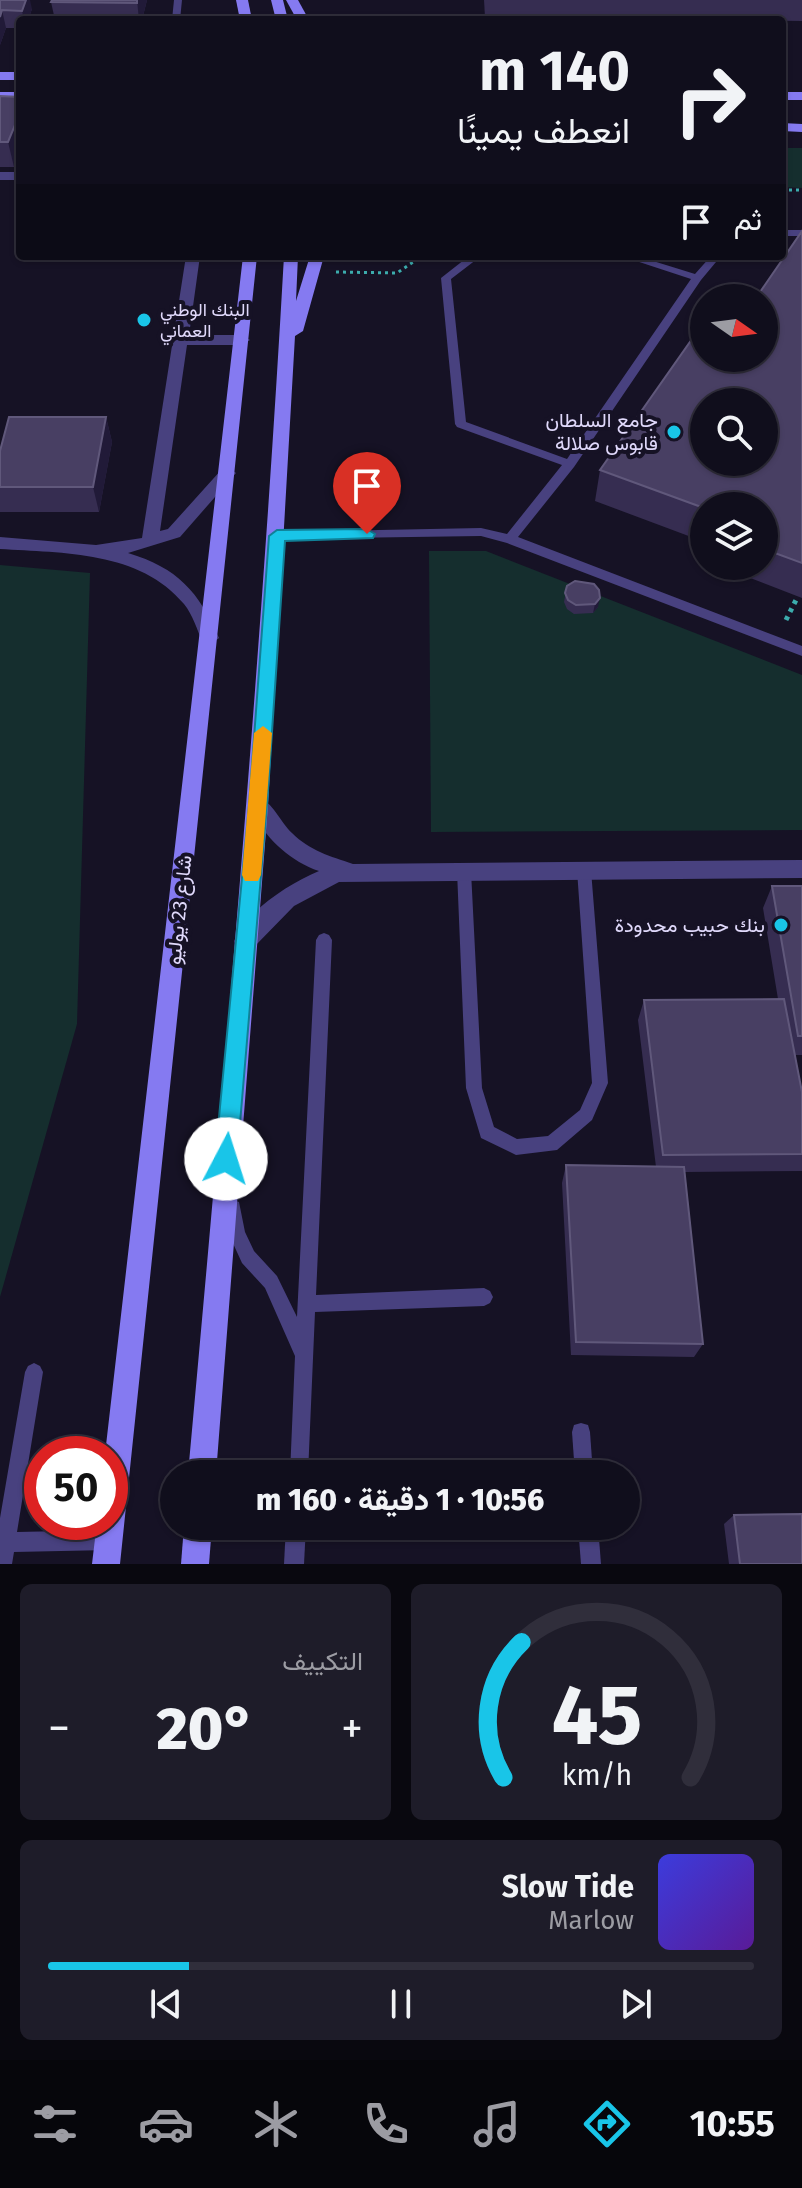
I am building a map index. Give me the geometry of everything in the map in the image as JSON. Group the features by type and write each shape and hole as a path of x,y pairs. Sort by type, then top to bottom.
{"main road":[{"name":"شارع 23 يوليو","path":"121,1436 250,260"},
{"path":"203,1460 258,805 277,536 291,260"},
{"path":"285,361 316,260"},
{"name":"شارع 23 يوليو","path":"106,1564 109,1540"},
{"path":"195,1564 197,1540"}],"street":[{"path":"150,541 192,260"},
{"path":"182,340 242,340"},
{"path":"96,551 174,533 228,473"},
{"path":"0,543 96,551 138,563 174,582 192,602 210,638"},
{"path":"258,805 271,828 285,843 328,865 352,872"},
{"path":"245,941 266,916 298,890 338,873 802,869"}],"lane":[{"path":"471,260 446,278 461,424 570,464"},
{"path":"639,260 697,278"},
{"path":"510,539 570,464 697,278 713,260"},
{"path":"277,536 481,532 510,539 802,651"},
{"path":"464,871 474,1088 487,1132 516,1147 551,1144 586,1115 600,1083 584,870"},
{"path":"300,1460 324,940"},
{"path":"226,1159 237,1233 248,1257 271,1282 284,1306 298,1338 303,1365"},
{"path":"306,1304 484,1297"},
{"path":"2,1564 34,1372"},
{"path":"581,1432 583,1460"},
{"path":"6,1542 109,1540"},
{"path":"294,1564 295,1540"},
{"path":"589,1540 591,1564"}],"path":[{"path":"312,272 397,273 416,260"}],"green space":[{"path":"786,148 802,148 802,188 786,187"},
{"path":"429,551 486,551 802,675 802,830 431,832"},
{"path":"0,565 90,573 77,1024 0,1297"}],"building":[{"path":"0,0 26,0 22,11 2,10 0,17"},
{"path":"137,0 137,3 51,2"},
{"path":"0,96 16,97 16,123 8,142 0,142"},
{"path":"802,231 802,563 778,554 778,492 690,492 690,503 600,470 690,342 690,372 778,372 778,284 766,284 782,260 786,260 786,254"},
{"path":"9,417 106,417 93,487 0,487 0,451"},
{"path":"575,581 594,584 600,598 595,604 576,605 568,600 565,593 567,586"},
{"path":"772,886 802,886 802,1036 798,1036"},
{"path":"784,999 802,1092 802,1154 663,1155 644,1000"},
{"path":"566,1165 684,1167 703,1344 576,1342"},
{"path":"802,1514 802,1564 740,1564 734,1515"}],"slow traffic":[{"path":"251,875 263,733"}],"place":[{"name":"البنك الوطني العماني","path":"144,320"},
{"name":"جامع السلطان قابوس صلالة","path":"674,432"},
{"name":"بنك حبيب محدودة","path":"781,925"}],"route":[{"path":"226,1159 258,805 277,536 367,534"}]}
